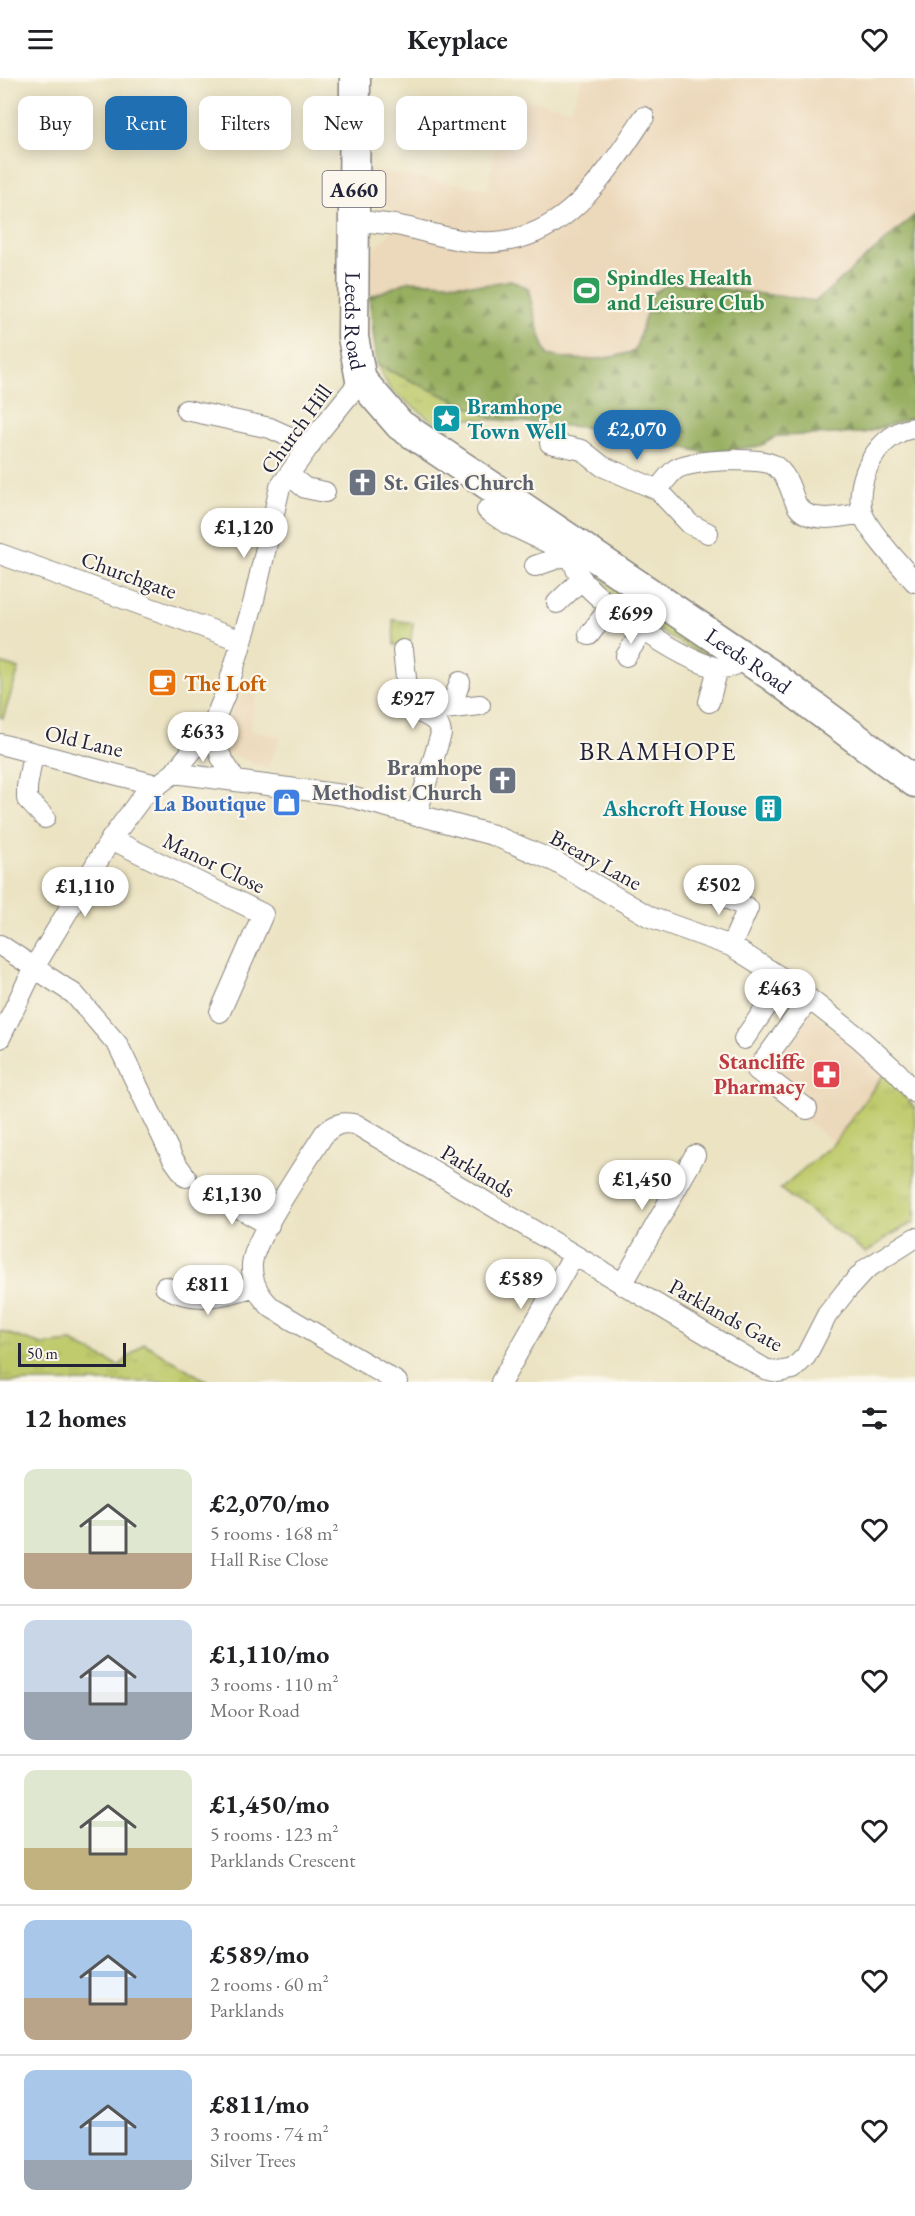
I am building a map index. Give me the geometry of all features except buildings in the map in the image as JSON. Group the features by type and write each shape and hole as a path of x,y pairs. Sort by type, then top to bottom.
{"highway":[{"name":"Leeds Road","path":"360,83 354,220 353,337 361,380 400,425 570,549 746,658 915,782"}],"street":[{"path":"354,220 396,225 468,242 500,241 538,231 566,216 577,207 608,171 644,117"},
{"name":"Church Hill","path":"0,1038 35,966 111,839 143,796 174,773 212,726 228,687 253,604 280,487 361,380"},
{"path":"186,410 270,428 310,446"},
{"path":"915,428 906,429 888,440 875,454 862,480 862,513 884,545 915,582"},
{"path":"550,443 582,450 602,466 658,490 690,524 708,533"},
{"path":"658,490 678,468 713,462 767,461 784,473 796,505 806,513 833,518 862,513"},
{"path":"289,475 305,488 325,492"},
{"path":"487,510 506,523 561,549 570,549"},
{"path":"535,566 570,549"},
{"path":"570,549 582,579 610,606 643,630 700,662 718,668 725,668 746,658"},
{"name":"Churchgate","path":"0,554 242,641"},
{"path":"557,603 582,579"},
{"path":"589,635 610,606"},
{"path":"626,656 643,630"},
{"path":"403,650 409,706 439,714 480,705"},
{"path":"709,702 718,668"},
{"path":"439,714 455,696 460,682"},
{"path":"416,816 441,734 439,714"},
{"path":"212,726 221,757 235,780"},
{"name":"Old Lane","path":"0,744 135,777 156,785"},
{"path":"33,753 27,800 45,818"},
{"name":"Breary Lane","path":"174,773 343,795 416,816 455,823 493,835 556,862 650,917 731,946 786,980 871,1049 898,1073 915,1093"},
{"name":"Manor Close","path":"111,839 263,914 220,1012"},
{"path":"703,887 747,908 731,946"},
{"path":"0,945 35,966 77,997 90,1016 118,1045 173,1159 186,1177"},
{"path":"744,1039 786,980"},
{"path":"807,1109 757,1070 809,999"},
{"name":"Parklands","path":"256,1286 252,1263 260,1240 324,1134 333,1126 345,1122 366,1131 573,1256"},
{"path":"622,1285 695,1155"},
{"path":"214,1194 269,1225"},
{"name":"Parklands Gate","path":"573,1256 765,1369 778,1372 793,1369 806,1356 827,1315 866,1269 915,1238"},
{"path":"501,1382 573,1256"},
{"path":"165,1287 182,1296 205,1298 256,1286 262,1299 272,1308 397,1382"}],"shaded area":[{"path":"583,78 915,78 915,215 816,301 710,285 652,294 635,351 608,360 573,361 547,355 537,326 512,280 484,285 409,281 369,297 370,262 377,246 390,234 392,211 372,190 366,170 488,189 494,150 527,150 527,100 571,109"},
{"path":"237,694 257,695 249,730 281,737 267,768 227,753 229,722"},
{"path":"797,999 884,1074 834,1143 745,1071"}],"green space":[{"path":"915,215 915,417 864,433 777,436 760,446 706,453 604,429 497,420 377,365 369,297 409,281 484,285 511,280 528,288 547,355 570,359 602,359 635,351 652,294 672,282 816,301"},
{"path":"377,365 497,420 455,418 447,432 390,389"},
{"path":"586,567 718,661 713,661 643,622 585,572"},
{"path":"393,620 413,623 410,647 394,645"},
{"path":"0,663 19,669 3,718 0,717"},
{"path":"884,1074 915,1108 915,1222 892,1234 866,1253 780,1189 834,1143"},
{"path":"0,1331 42,1345 72,1342 119,1366 144,1343 208,1382 0,1382"}],"place":[{"name":"Spindles Health and Leisure Club","path":"586,290"},
{"name":"Bramhope Town Well","path":"446,419"},
{"name":"St. Giles Church","path":"363,482"},
{"name":"The Loft","path":"163,683"},
{"name":"Bramhope Methodist Church","path":"503,780"},
{"name":"La Boutique","path":"287,803"},
{"name":"Ashcroft House","path":"768,808"},
{"name":"Stancliffe Pharmacy","path":"826,1074"}],"district":[{"name":"BRAMHOPE","path":"658,751"}]}
